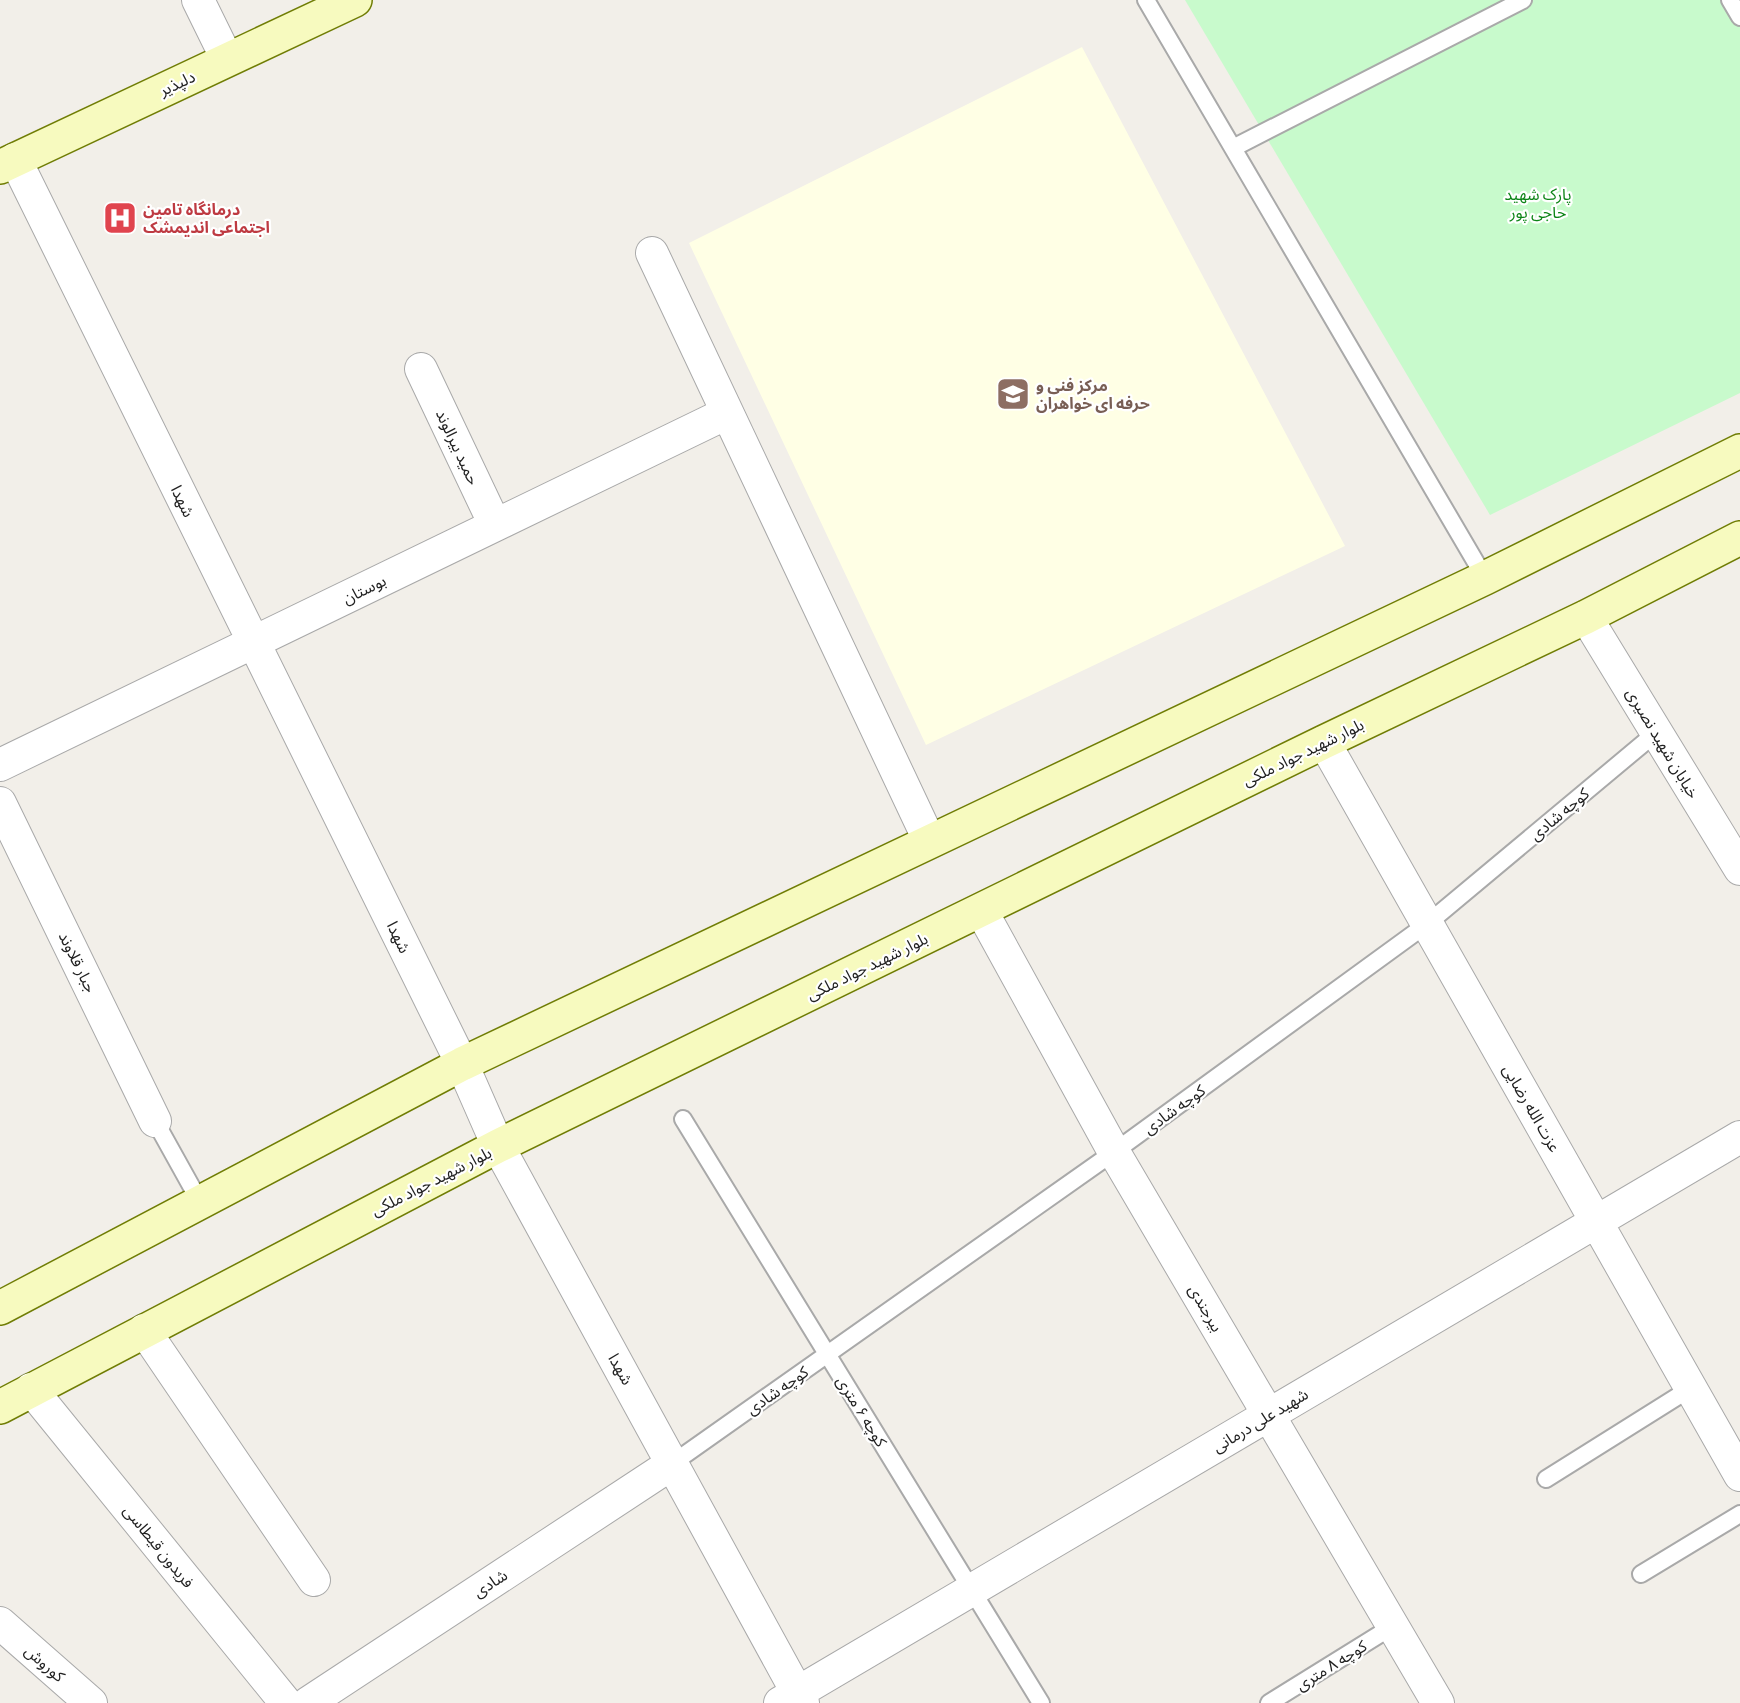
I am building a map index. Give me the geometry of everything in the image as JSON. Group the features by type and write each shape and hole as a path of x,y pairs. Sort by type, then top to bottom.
{"main road":[{"name":"دلپذیر","path":"7,163 355,0"},
{"path":"0,1308 462,1064 929,840 1485,578 1740,451"},
{"name":"بلوار شهید جواد ملکی","path":"0,1407 498,1146 1324,742 1586,617 1740,538"}],"street":[{"path":"198,0 227,59"},
{"name":"شهدا","path":"7,163 253,643 462,1064 498,1146 673,1462 794,1700"},
{"path":"652,253 929,840"},
{"name":"حمید بیرالوند","path":"421,369 495,525"},
{"name":"بوستان","path":"0,765 728,413"},
{"name":"خیابان شهید نصیری","path":"1586,617 1740,868"},
{"name":"عزت الله رضایی","path":"1324,742 1740,1475"},
{"name":"جبار قلاوند","path":"0,803 155,1121"},
{"name":"بیرجندی","path":"981,910 1114,1152 1438,1703"},
{"name":"شهید علی درمانی","path":"794,1700 972,1590 1740,1137"},
{"path":"144,1330 314,1580"},
{"name":"فریدون قیطاسی","path":"31,1389 286,1703"},
{"name":"شادی","path":"308,1703 673,1462"},
{"name":"کوروش","path":"0,1623 91,1703"}],"lane":[{"path":"1146,0 1485,578"},
{"path":"1233,148 1523,0"},
{"path":"1730,0 1740,17"},
{"name":"کوچه شادی","path":"673,1462 1114,1152 1427,924 1657,732"},
{"name":"کوچه ۶ متری","path":"683,1119 1041,1703"},
{"path":"155,1121 200,1202"},
{"path":"1546,1479 1691,1388"},
{"path":"1641,1574 1740,1514"},
{"name":"کوچه ۸ متری","path":"1269,1703 1393,1626"}],"shaded area":[{"name":"مرکز فنی و حرفه ای خواهران","path":"1082,47 1345,546 926,745 689,243"}],"green space":[{"name":"پارک شهید حاجی پور","path":"1185,0 1740,0 1740,393 1490,515"}],"place":[{"name":"درمانگاه تامین اجتماعی اندیمشک","path":"120,218"},
{"name":"مرکز فنی و حرفه ای خواهران","path":"1013,394"}]}
